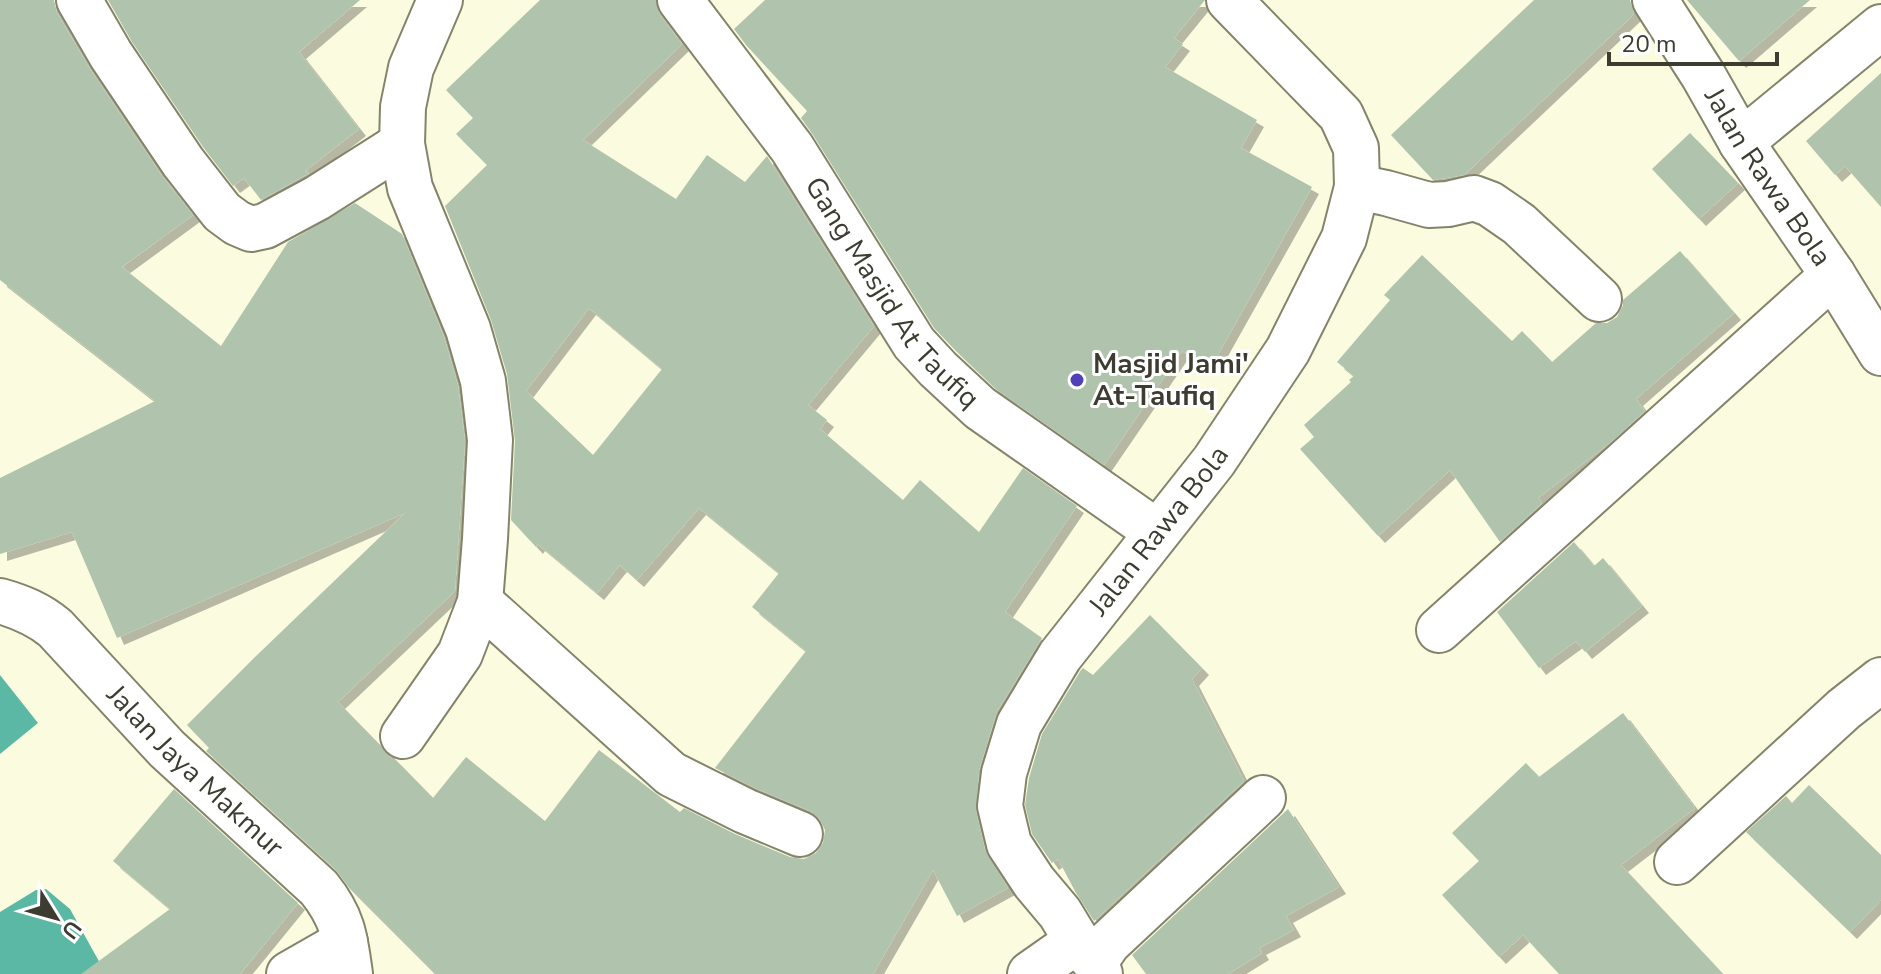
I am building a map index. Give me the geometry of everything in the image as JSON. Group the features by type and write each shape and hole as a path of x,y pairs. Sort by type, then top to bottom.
{"street":[{"path":"79,0 111,55 183,162 222,212 237,223 251,229 265,226 317,198 402,144"},
{"path":"403,736 460,654 480,602 490,440 483,381 468,329 410,188 402,144 403,107 411,68 440,0"},
{"name":"Gang Masjid At Taufiq","path":"680,0 792,148 906,330 938,369 980,408 1157,532"},
{"name":"Jalan Rawa Bola","path":"1655,0 1741,142 1833,275 1881,353"},
{"name":"Jalan Rawa Bola","path":"1091,959 1009,844 1000,806 1004,773 1019,724 1060,656 1214,461 1288,350 1344,238 1357,187 1356,148 1341,115 1240,4"},
{"path":"1741,142 1881,27"},
{"path":"1357,187 1429,205 1474,198 1483,200 1519,224 1599,299"},
{"path":"1439,630 1833,275"},
{"name":"Jalan Jaya Makmur","path":"0,601 40,616 55,628 167,749 319,888 340,919 348,958"},
{"path":"480,602 671,774 800,834"},
{"path":"1677,862 1844,709 1881,680"},
{"path":"1030,974 1091,959 1263,798"},
{"path":"289,974 348,958"}],"water":[{"path":"0,675 38,723 0,754"},
{"path":"46,889 70,909 106,974 0,974 0,912 36,890"}],"building":[{"path":"0,0 54,0 57,13 90,69 162,176 193,215 122,267 221,346 288,242 355,203 402,234 444,337 458,386 465,441 455,591 338,702 388,756 394,758 433,798 466,757 545,821 599,750 680,812 684,808 735,834 790,857 804,859 816,853 823,843 825,830 819,818 810,811 715,768 806,651 752,607 779,573 699,508 637,580 620,565 597,593 538,544 536,547 511,520 515,441 507,374 491,320 445,206 487,165 456,134 473,118 446,90 540,0 656,0 660,15 682,44 583,140 676,199 707,155 745,182 767,156 874,326 808,405 827,420 820,429 903,500 920,480 979,532 1023,468 1077,506 1005,612 1042,638 997,711 979,770 976,811 985,850 1008,888 957,916 933,870 873,974 435,974 350,889 336,870 206,751 209,748 187,725 405,513 117,638 72,532 0,554 0,478 155,401 0,280","holes":["589,308 662,369 593,455 526,391"]},
{"path":"108,0 360,0 299,52 359,129 305,171 309,173 261,200 244,178 233,186 132,42"},
{"path":"765,0 1205,0 1174,38 1183,44 1165,67 1257,120 1241,148 1312,187 1211,367 1182,351 1104,465 996,389 934,328 801,118 807,111 734,29"},
{"path":"1534,0 1630,0 1634,14 1464,175 1433,180 1391,135"},
{"path":"1687,0 1810,0 1739,61"},
{"path":"1881,73 1881,207 1845,166 1835,175 1806,141"},
{"path":"1690,133 1738,183 1699,219 1652,169"},
{"path":"1680,251 1734,313 1636,399 1645,411 1611,442 1538,498 1542,503 1500,542 1450,470 1378,536 1300,449 1314,437 1304,425 1354,376 1337,362 1390,300 1384,295 1422,255 1512,341 1522,331 1552,362 1596,323 1607,323 1617,317 1623,300"},
{"path":"1574,542 1594,566 1603,558 1642,606 1585,652 1576,641 1539,668 1497,612"},
{"path":"1150,615 1202,668 1192,679 1244,781 1094,921 1058,859 1052,863 1032,834 1025,805 1029,778 1042,734 1081,670 1083,668 1093,675"},
{"path":"1623,713 1695,808 1621,865 1723,974 1559,974 1523,935 1499,957 1442,895 1479,861 1452,833 1526,763 1539,777"},
{"path":"1809,785 1881,855 1881,900 1850,932 1746,832 1786,796 1792,803"},
{"path":"174,789 298,903 240,974 81,974 170,909 113,861"},
{"path":"1288,809 1339,887 1286,916 1294,930 1259,948 1262,953 1228,974 1146,974 1132,955"}],"place":[{"name":"Masjid Jami' At-Taufiq","path":"1077,380"}]}
